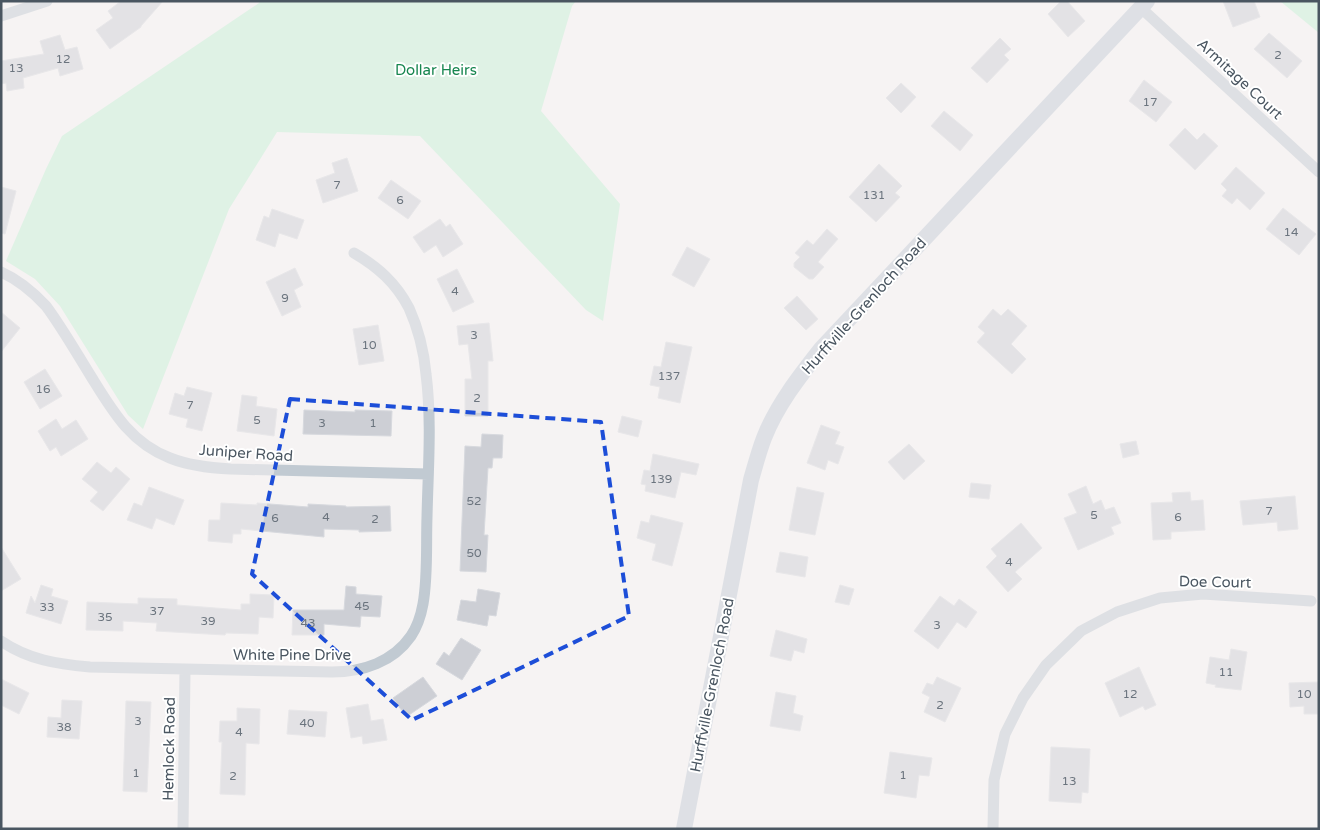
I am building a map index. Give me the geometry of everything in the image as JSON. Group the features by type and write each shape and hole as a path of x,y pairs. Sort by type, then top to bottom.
{"main road":[{"name":"Hurffville-Grenloch Road","path":"684,829 751,480 764,438 774,415 792,386 821,348 1144,4"}],"street":[{"path":"1,16 47,1"},
{"name":"Armitage Court","path":"1144,4 1319,172"},
{"name":"White Pine Drive","path":"1,641 21,653 46,662 185,670 347,672 370,667 399,650 412,635 418,624 423,604 428,474 428,389 423,355 409,309 386,275 373,264 354,253"},
{"name":"Juniper Road","path":"1,272 23,284 46,306 122,424 146,444 170,458 198,466 230,469 428,474"},
{"name":"Doe Court","path":"993,829 994,780 1005,734 1022,698 1046,666 1081,631 1117,612 1160,598 1203,594 1311,601"},
{"name":"Hemlock Road","path":"183,829 185,670"}],"highlighted area":[{"path":"290,399 601,422 629,616 412,720 252,574"}],"green space":[{"name":"Dollar Heirs","path":"260,1 576,1 572,6 541,111 620,204 603,321 586,310 420,136 277,132 229,209 143,429 128,415 60,306 35,279 6,261 62,136"},
{"path":"1280,1 1319,1 1319,33"}],"building":[{"path":"121,1 163,1 141,27 110,49 96,30 113,18 108,11"},
{"path":"1061,1 1067,1 1085,21 1068,37 1048,14"},
{"path":"1223,1 1254,1 1260,17 1233,27"},
{"path":"1269,33 1302,61 1287,78 1254,49"},
{"path":"60,35 65,50 77,47 83,69 60,76 58,68 23,78 24,88 7,91 6,83 1,84 1,61 44,54 40,41"},
{"path":"1000,38 1011,49 1004,55 1009,60 987,83 971,68"},
{"path":"1144,80 1172,102 1156,122 1129,101"},
{"path":"901,83 916,97 901,113 886,98"},
{"path":"944,111 973,135 960,151 931,126"},
{"path":"1185,128 1197,140 1204,133 1218,146 1195,170 1169,145"},
{"path":"347,158 358,191 323,203 316,180 335,173 332,163"},
{"path":"879,164 902,186 895,193 900,197 876,222 849,197"},
{"path":"1236,167 1265,193 1250,210 1237,198 1232,204 1222,196 1227,190 1221,184"},
{"path":"391,180 421,201 408,219 378,198"},
{"path":"1,187 16,191 5,234 1,233"},
{"path":"1283,208 1316,234 1299,255 1266,229"},
{"path":"272,209 304,220 297,239 279,233 275,247 256,240 264,216 269,218"},
{"path":"440,219 446,227 450,224 463,244 443,257 436,245 424,253 413,237"},
{"path":"827,229 838,239 818,262 824,267 813,279 809,279 794,267 794,263 800,257 795,253 807,240 813,245"},
{"path":"687,247 710,259 694,287 672,275"},
{"path":"295,268 303,285 294,290 301,307 282,316 266,282"},
{"path":"457,269 474,302 453,312 437,279"},
{"path":"797,296 818,319 806,330 784,308"},
{"path":"993,309 1001,316 1008,309 1027,326 1011,344 1026,359 1012,374 977,342 985,333 978,327"},
{"path":"1,312 20,328 1,352"},
{"path":"489,323 493,361 488,361 488,416 465,416 465,379 472,379 468,344 459,345 457,326"},
{"path":"378,325 384,361 359,365 353,329"},
{"path":"666,342 692,347 680,403 658,398 660,387 650,385 654,366 661,367"},
{"path":"45,369 62,396 40,409 24,382"},
{"path":"187,387 212,393 202,431 186,427 188,419 169,414 175,393 184,396"},
{"path":"242,395 257,397 256,406 277,409 274,436 237,431"},
{"path":"304,410 392,411 391,436 303,434"},
{"path":"622,416 642,421 638,437 618,432"},
{"path":"56,419 62,429 76,420 88,439 61,456 56,447 50,451 38,431"},
{"path":"821,425 840,432 835,444 844,447 838,464 828,460 825,470 807,463"},
{"path":"482,434 503,435 502,458 493,458 492,468 488,468 484,535 488,535 486,572 460,571 465,446 481,447"},
{"path":"1136,441 1139,454 1123,458 1120,444"},
{"path":"909,444 925,461 904,480 888,462"},
{"path":"653,454 699,464 696,475 681,472 675,498 645,491 646,485 641,484 644,470 650,471"},
{"path":"97,462 111,473 116,467 130,479 103,511 90,501 98,492 82,479"},
{"path":"971,483 991,485 989,499 969,497"},
{"path":"1086,486 1093,504 1101,500 1105,510 1114,507 1121,523 1111,527 1114,534 1078,550 1064,518 1077,513 1068,494"},
{"path":"149,487 184,500 174,525 156,518 152,529 127,520 134,503 142,506"},
{"path":"797,487 824,493 815,535 789,530"},
{"path":"1190,492 1191,501 1203,500 1205,530 1171,532 1171,539 1153,540 1151,503 1173,502 1172,493"},
{"path":"1295,496 1298,529 1278,531 1277,522 1243,525 1240,501"},
{"path":"221,503 257,505 257,503 308,507 308,504 346,507 390,506 391,531 359,532 359,530 324,529 324,537 241,529 241,534 233,534 232,543 208,541 209,520 220,520"},
{"path":"651,515 683,523 672,566 652,560 656,544 637,538 641,521 649,523"},
{"path":"1021,523 1042,548 1015,572 1022,579 1008,592 986,567 997,556 991,549"},
{"path":"1,547 21,579 1,591"},
{"path":"780,552 808,557 805,577 776,572"},
{"path":"41,585 53,589 51,596 68,601 61,624 26,613 31,596 35,603"},
{"path":"840,585 854,589 849,605 835,602"},
{"path":"346,586 356,587 356,594 382,596 380,617 361,616 360,627 324,624 324,635 292,635 293,610 344,610"},
{"path":"478,589 500,593 496,616 489,615 487,626 457,620 461,600 476,602"},
{"path":"250,594 274,595 273,618 259,617 258,634 226,633 225,635 156,631 157,623 123,621 123,631 86,630 87,602 138,604 138,598 177,599 177,605 241,610 241,604 250,604"},
{"path":"940,596 954,606 959,599 977,612 966,628 957,622 938,649 914,631"},
{"path":"776,630 807,639 804,653 794,650 791,661 770,656"},
{"path":"461,638 481,650 462,680 436,664 444,652 449,656"},
{"path":"1231,649 1247,652 1241,690 1215,687 1216,685 1206,683 1210,657 1229,660"},
{"path":"1139,667 1156,705 1145,710 1143,706 1120,717 1105,683"},
{"path":"423,677 437,696 406,717 393,698"},
{"path":"937,677 961,688 945,722 924,712 930,697 922,693 927,683 933,685"},
{"path":"1,679 29,693 19,714 1,705"},
{"path":"1319,682 1318,714 1304,714 1304,706 1290,707 1289,683"},
{"path":"776,692 796,696 793,713 803,716 800,731 770,726"},
{"path":"62,700 82,701 79,739 47,737 48,717 61,718"},
{"path":"126,701 151,702 147,792 123,791"},
{"path":"368,704 371,721 383,719 387,740 363,744 362,736 351,738 346,708"},
{"path":"237,708 260,709 259,744 246,743 245,795 220,794 222,742 219,742 220,721 237,721"},
{"path":"289,710 327,712 325,737 287,734"},
{"path":"1051,747 1090,749 1088,793 1082,792 1081,803 1049,801"},
{"path":"890,752 932,758 929,776 919,775 916,798 884,793"}]}
